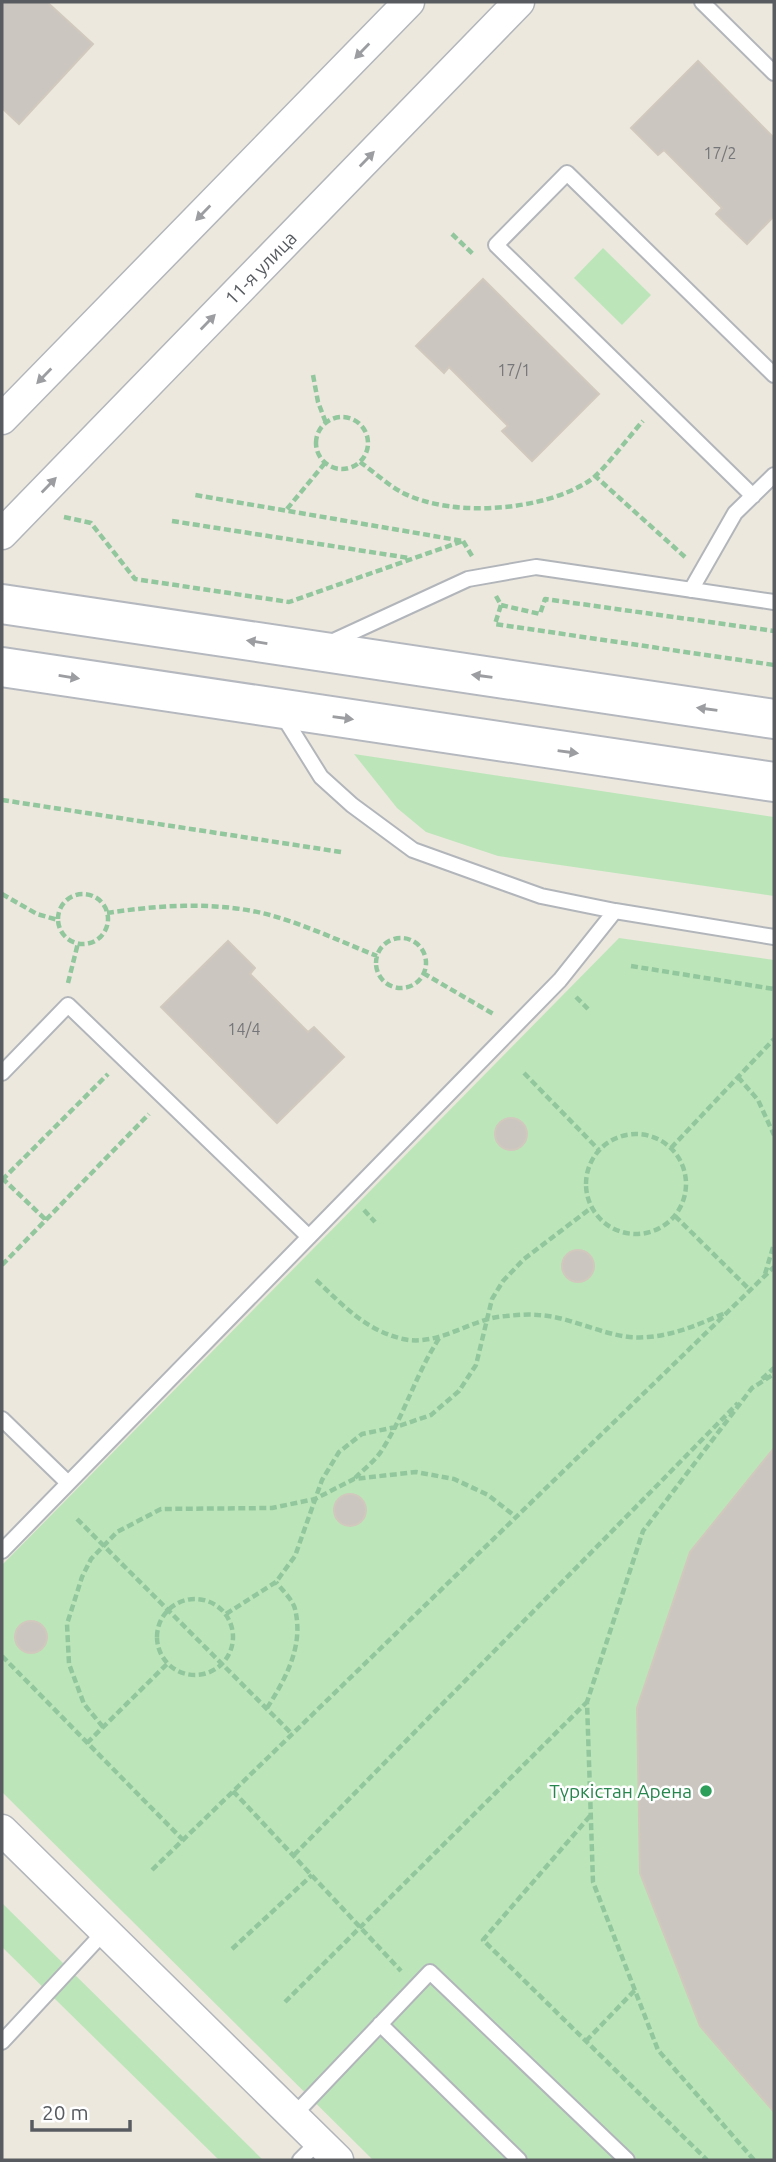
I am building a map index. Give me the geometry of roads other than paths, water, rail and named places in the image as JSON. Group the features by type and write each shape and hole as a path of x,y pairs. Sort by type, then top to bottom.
{"main road":[{"path":"2,604 774,719"},
{"path":"2,667 774,782"}],"street":[{"path":"2,419 410,2"},
{"name":"11-я улица","path":"2,534 519,2"},
{"path":"2,1830 293,2116 319,2154"}],"lane":[{"path":"702,2 774,73"},
{"path":"753,496 496,245 567,173 774,375"},
{"path":"691,590 735,513 774,475"},
{"path":"312,650 468,579 536,567 774,602"},
{"path":"278,709 321,777 352,805 414,850 541,896 774,937"},
{"path":"2,1551 560,979 615,911"},
{"path":"2,1073 68,1005 309,1237"},
{"path":"2,1419 68,1483"},
{"path":"2,2042 105,1931"},
{"path":"293,2116 430,1972 627,2160"},
{"path":"380,2024 519,2160"}],"place":[{"name":"Түркістан Арена","path":"706,1791"}]}
